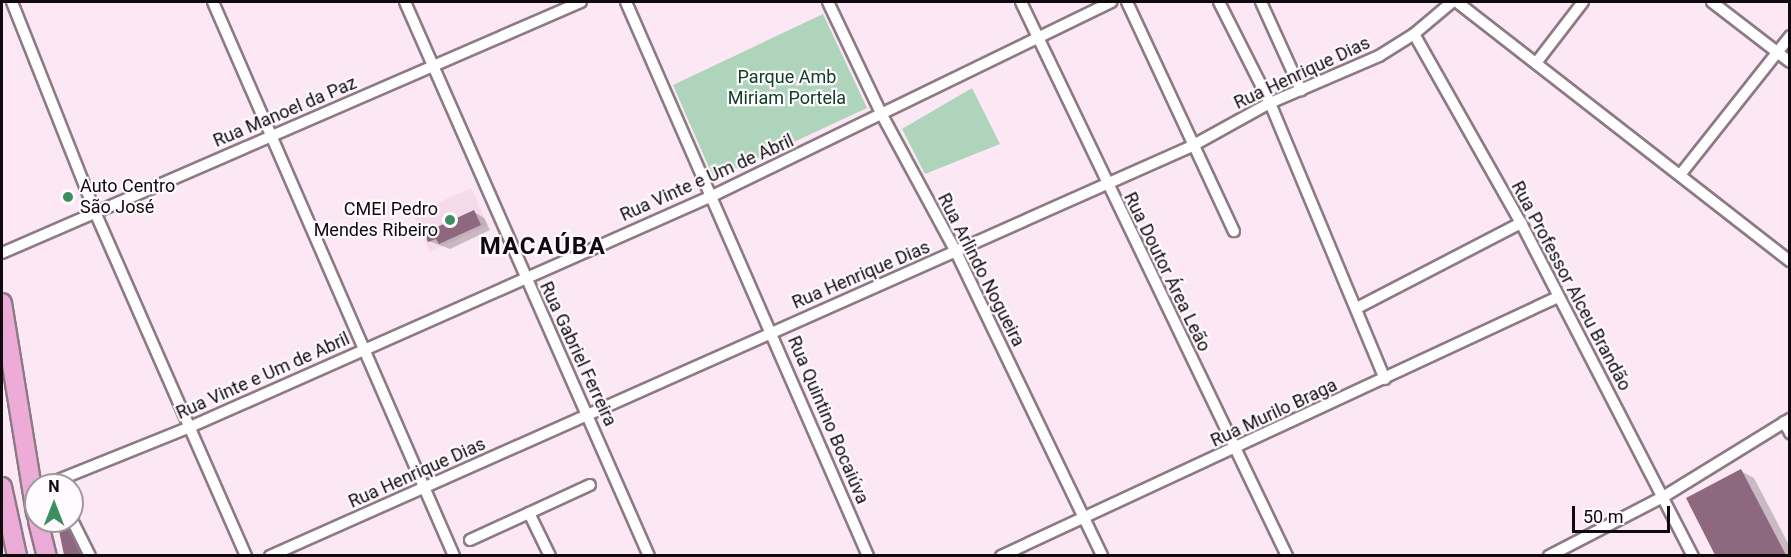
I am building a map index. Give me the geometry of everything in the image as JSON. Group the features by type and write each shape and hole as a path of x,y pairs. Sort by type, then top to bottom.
{"main road":[{"path":"2,303 41,473"},
{"path":"2,487 3,510 17,555"},
{"path":"41,533 47,555"}],"street":[{"path":"12,2 95,212 246,555"},
{"path":"213,2 454,555"},
{"name":"Rua Gabriel Ferreira","path":"405,2 524,277 589,416 649,555"},
{"name":"Rua Manoel da Paz","path":"2,253 581,2"},
{"name":"Rua Quintino Bocaiúva","path":"626,2 772,331 868,555"},
{"name":"Rua Arlindo Nogueira","path":"828,2 882,115 956,252 1102,555"},
{"name":"Rua Doutor Área Leão","path":"1021,2 1106,185 1287,555"},
{"name":"Rua Vinte e Um de Abril","path":"76,473 190,427 364,351 524,277 712,196 882,115 1038,35 1111,2"},
{"path":"1126,2 1234,231"},
{"path":"1219,2 1270,103 1385,379"},
{"path":"1261,2 1301,90"},
{"name":"Rua Henrique Dias","path":"270,555 589,416 772,331 956,252 1192,146 1270,103 1379,56 1414,34 1452,2"},
{"path":"1457,2 1790,261"},
{"path":"1536,63 1583,2"},
{"path":"1712,2 1790,62"},
{"name":"Rua Professor Alceu Brandão","path":"1414,34 1521,224 1693,555"},
{"path":"1680,175 1790,36"},
{"path":"1357,308 1521,224"},
{"name":"Rua Murilo Braga","path":"1002,555 1235,449 1558,297"},
{"path":"1549,555 1663,497 1787,420 1790,433"},
{"path":"470,540 590,485"},
{"path":"529,513 550,555"},
{"path":"79,533 90,555"}],"shaded area":[{"name":"CMEI Pedro Mendes Ribeiro","path":"471,188 488,225 430,252 413,214"}],"green space":[{"name":"Parque Amb Miriam Portela","path":"823,14 867,108 714,179 673,85"},
{"path":"972,88 1000,144 925,174 902,129"}],"building":[{"path":"474,210 481,225 439,244 436,239 428,242 424,233"},
{"path":"1741,469 1786,555 1715,555 1686,498"},
{"path":"59,533 71,533 81,555 64,555"}],"place":[{"name":"Auto Centro São José","path":"68,197"},
{"name":"CMEI Pedro Mendes Ribeiro","path":"450,220"}],"district":[{"name":"MACAÚBA","path":"543,247"}]}
